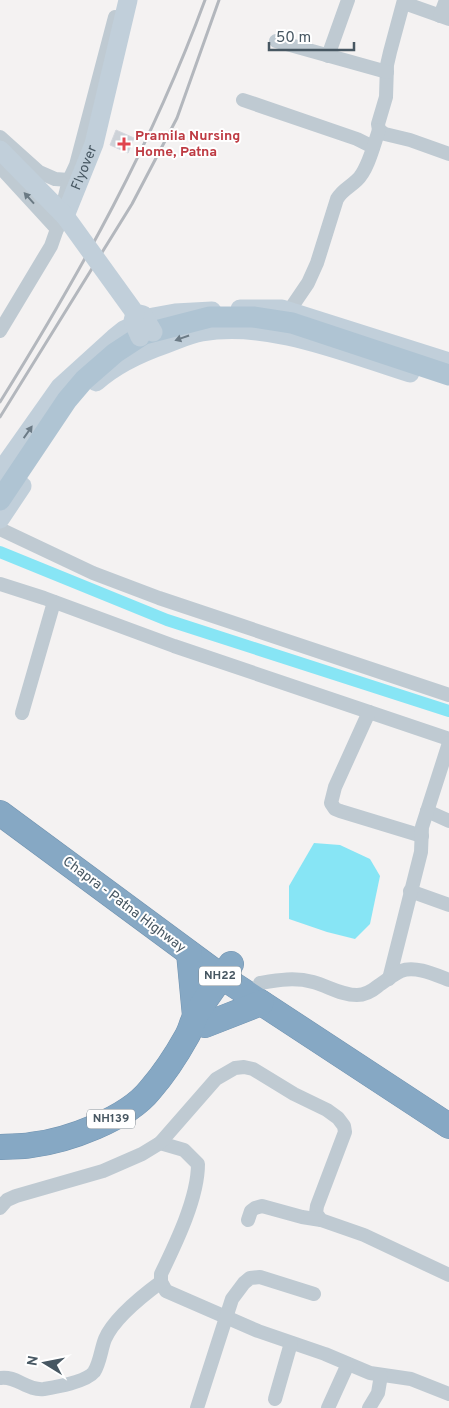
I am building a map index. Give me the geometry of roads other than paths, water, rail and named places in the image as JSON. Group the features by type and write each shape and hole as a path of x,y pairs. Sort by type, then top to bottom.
{"highway":[{"name":"Chapra - Patna Highway","path":"0,798 242,981 449,1126"},
{"name":"Chapra - Patna Highway","path":"0,813 188,953 242,981 449,1110"},
{"path":"188,953 196,1025"},
{"path":"196,1025 242,981"},
{"name":"NH139","path":"0,1147 30,1146 52,1141 92,1127 131,1109 150,1091 196,1025 242,981"}],"main road":[{"path":"0,500 67,400 115,353 147,334 210,317 230,316 267,319 292,323 449,375"}],"street":[{"path":"0,331 51,246 61,223 69,180 76,165 119,0"},
{"name":"Flyover","path":"61,223 94,144 128,0"},
{"path":"328,56 348,0"},
{"path":"290,311 315,268 337,199 341,192 363,173 373,147 379,130 378,124 386,97 390,52 404,2 444,18 446,0"},
{"path":"276,41 387,72"},
{"path":"243,100 357,139 373,147"},
{"path":"379,130 385,134 410,140 449,154"},
{"path":"0,136 39,172 54,179 69,180"},
{"path":"0,150 135,313 133,321 147,334"},
{"path":"0,167 61,223"},
{"path":"0,472 60,387 124,330 153,317 175,313 272,308 290,311 449,362"},
{"path":"0,519 70,413 90,387 110,370 144,352 201,332 240,329 270,332 449,385"},
{"path":"0,529 93,572 159,598 449,695"},
{"path":"0,584 174,646 449,739"},
{"path":"22,713 54,602"},
{"path":"369,712 335,787 331,803 340,812 422,836"},
{"path":"389,979 421,852 422,828 449,743"},
{"path":"427,811 449,821"},
{"path":"410,891 449,905"},
{"path":"242,981 300,980 312,982 343,994 359,995 371,991 402,971 412,970 434,974 449,980"},
{"path":"0,1208 6,1200 16,1196 118,1166 160,1143 216,1079 235,1068 244,1067 253,1069 294,1094 327,1110 338,1118 344,1126 345,1132 317,1206 316,1213 321,1220"},
{"path":"160,1143 184,1150 198,1164 198,1176 187,1216 161,1274 161,1282 166,1291 290,1343 370,1373 411,1379 449,1394"},
{"path":"248,1220 251,1211 262,1206 321,1220 364,1235 449,1275"},
{"path":"197,1408 232,1299 244,1283 250,1278 260,1276 314,1294"},
{"path":"0,1378 6,1377 36,1389 88,1378 94,1371 106,1337 113,1327 133,1305 161,1282"},
{"path":"275,1398 290,1343"},
{"path":"328,1408 348,1364"},
{"path":"368,1408 378,1393 381,1375"}],"water":[{"path":"314,843 340,845 370,859 380,876 370,924 355,939 289,919 289,886"}],"waterway":[{"path":"0,552 167,620 449,711"}],"railway":[{"path":"0,402 59,305 113,206 162,105 205,0"},
{"path":"0,417 132,204 177,118 219,0"}],"place":[{"name":"Pramila Nursing Home, Patna","path":"124,144"}]}
